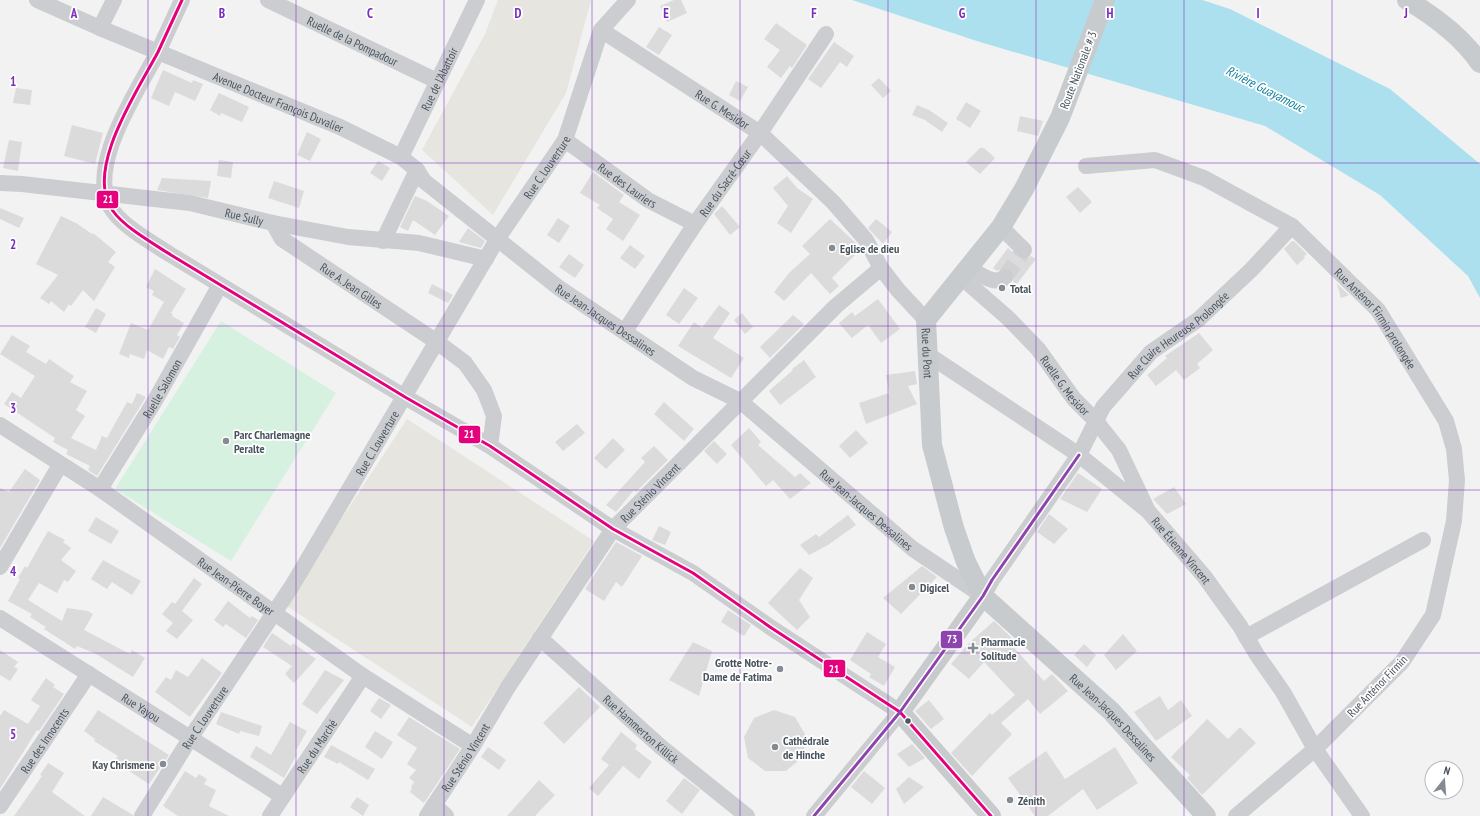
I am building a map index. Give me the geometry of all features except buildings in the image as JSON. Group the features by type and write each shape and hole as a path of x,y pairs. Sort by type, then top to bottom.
{"main road":[{"name":"Route Nationale # 3","path":"1060,118 1105,0"},
{"path":"1407,0 1432,14 1474,54 1480,63"},
{"name":"Rue du Pont","path":"983,596 966,562 954,528 932,445 926,320 1001,227 1024,189 1060,118"},
{"path":"983,596 900,712 991,816"},
{"name":"Rue Jean-Jacques Dessalines","path":"983,596 1111,711 1206,816"}],"street":[{"name":"Avenue Docteur François Duvalier","path":"37,0 100,28 340,127 401,157 417,170 424,181 498,238"},
{"path":"100,28 114,0"},
{"path":"182,0 158,51 114,135 106,165 105,195 113,212 134,231 220,285 405,397 490,446 613,529 693,573 770,627 900,712 814,816"},
{"name":"Ruelle de la Pompadour","path":"268,0 437,81"},
{"name":"Rue de l'Abattoir","path":"401,157 477,0"},
{"name":"Rue C. Louverture","path":"142,816 191,737 275,613 405,397 498,238 565,140 601,30 628,0"},
{"name":"Rue G. Mesidor","path":"601,30 760,133 833,202 866,240 881,268 898,290 926,320"},
{"name":"Rue du Sacré-Cœur","path":"625,331 694,224 760,133 826,34"},
{"name":"Rue des Lauriers","path":"565,140 648,200 694,224"},
{"name":"Rue Anténor Firmin prolongée","path":"1086,166 1155,160 1204,178 1292,226 1378,310 1446,421"},
{"path":"383,241 417,170"},
{"name":"Rue Sully","path":"0,183 22,184 105,195 190,203 273,223 348,237 419,243 486,259"},
{"name":"Rue A. Jean Gilles","path":"273,223 282,239 437,342 465,363 484,390 494,416 490,446"},
{"name":"Rue Claire Heureuse Prolongée","path":"983,596 992,580 1079,455 1102,406 1151,352 1199,319 1251,270 1292,226"},
{"path":"1001,227 1024,250"},
{"name":"Rue Jean-Jacques Dessalines","path":"498,238 559,288 693,378 740,401 913,549 983,596"},
{"name":"Rue Sténio Vincent","path":"430,810 473,746 508,687 613,529 649,495 740,401 836,306 881,268"},
{"path":"965,272 996,282 1001,281 1005,277"},
{"name":"Ruelle G. Mesidor","path":"965,272 1038,349 1074,398 1095,420 1119,450 1148,511"},
{"name":"Ruelle Salomon","path":"100,489 153,404 220,285"},
{"name":"Rue Étienne Vincent","path":"927,354 1079,455 1148,511 1204,576 1283,692 1315,749 1362,816"},
{"name":"Rue Anténor Firmin","path":"1236,816 1315,749 1402,662 1433,615 1454,521 1457,487 1454,449 1446,421"},
{"name":"Rue Jean-Pierre Boyer","path":"0,425 60,465 100,489 363,676 473,746"},
{"path":"0,567 60,465"},
{"path":"1246,637 1423,540"},
{"name":"Rue Yayou","path":"0,618 191,737 282,796"},
{"name":"Rue Hammerton Killick","path":"540,638 661,747 746,816"},
{"name":"Rue des Innocents","path":"0,806 89,674"},
{"name":"Rue du Marché","path":"270,816 363,676"},
{"path":"430,810 446,816"}],"shaded area":[{"path":"498,0 591,0 566,93 493,215 422,150 485,34"},
{"path":"407,419 594,541 472,727 285,605"}],"green space":[{"name":"Parc Charlemagne Peralte","path":"221,321 336,393 231,561 115,489"}],"water":[{"name":"Rivière Guayamouc","path":"852,0 1202,0 1230,9 1390,89 1480,164 1480,298 1468,276 1380,195 1265,126 980,42"}],"tunnel":[{"path":"1005,277 1024,250"}],"transit line":[{"name":"21","path":"182,0 158,52 127,108 109,153 105,175 106,194 113,211 118,217 140,235 171,255 405,397 490,446 613,529 693,573 770,627 900,712 991,816"},
{"name":"73","path":"814,816 900,712 983,596 992,580 1079,455"}],"place":[{"name":"Eglise de dieu","path":"832,248"},
{"name":"Total","path":"1002,288"},
{"name":"Parc Charlemagne Peralte","path":"226,441"},
{"name":"Digicel","path":"912,587"},
{"name":"Pharmacie Solitude","path":"973,648"},
{"name":"Grotte Notre- Dame de Fatima","path":"780,669"},
{"name":"Cathédrale de Hinche","path":"775,747"},
{"name":"Kay Chrismene","path":"163,764"},
{"name":"Zénith","path":"1010,800"}]}
